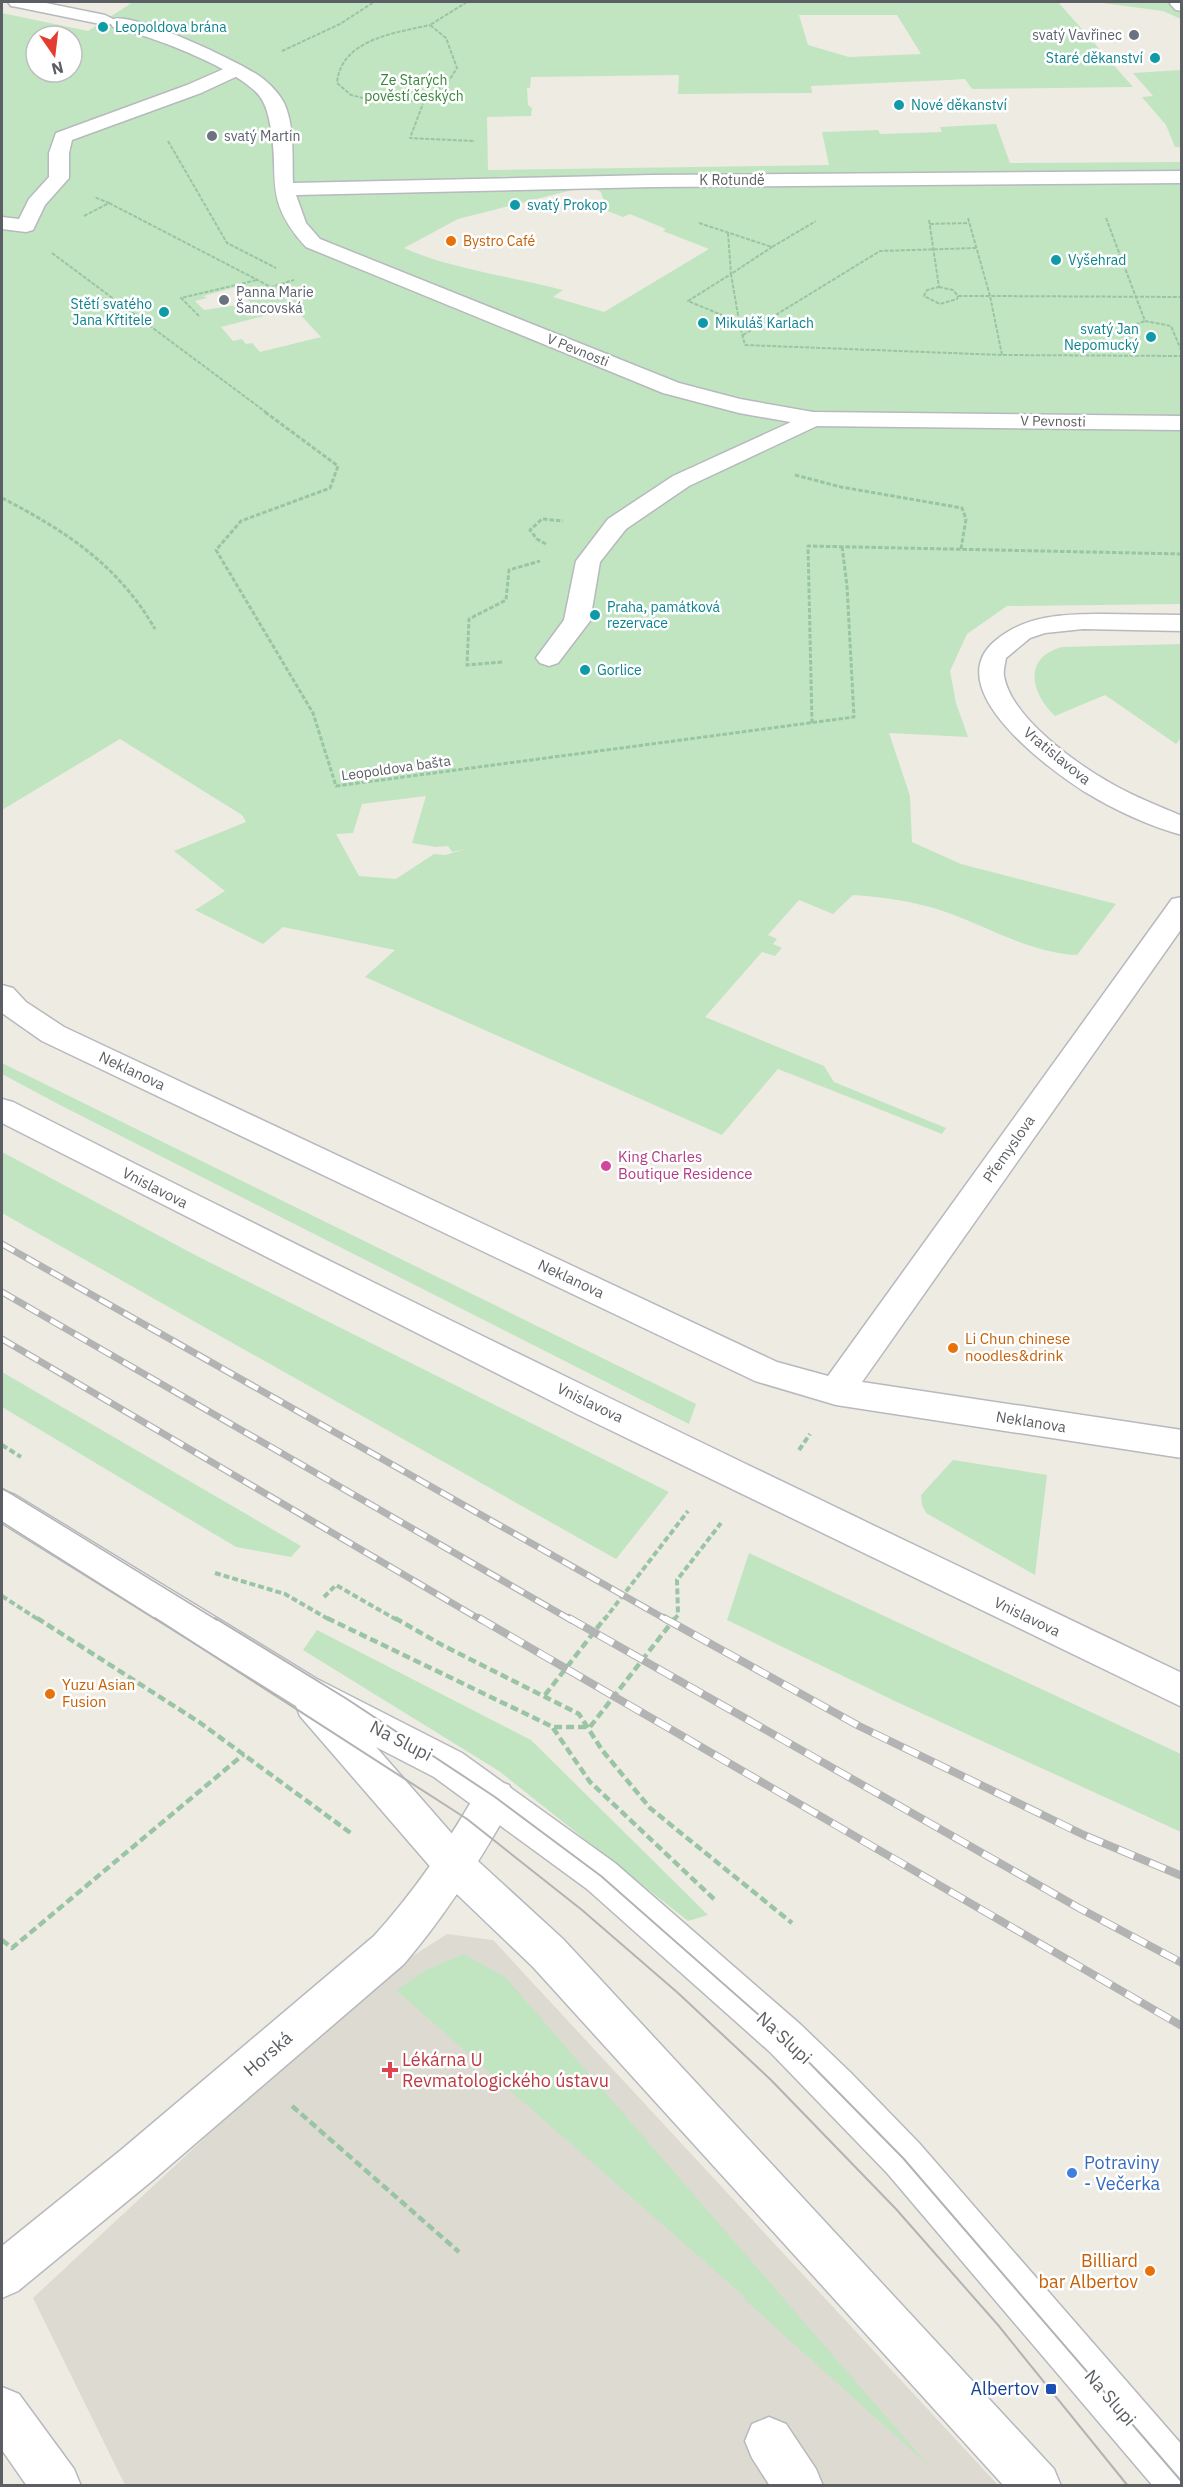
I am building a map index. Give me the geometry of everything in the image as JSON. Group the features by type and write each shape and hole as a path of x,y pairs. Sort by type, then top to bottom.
{"street":[{"name":"V Pevnosti","path":"17,2 135,26 235,70 263,88 278,108 283,189 295,225 313,243 671,388 739,406 813,419 1182,423"},
{"path":"2,223 26,226 36,203 59,178 58,153 63,137 194,89 235,70"},
{"name":"K Rotundě","path":"283,189 652,181 1182,177"},
{"path":"549,658 577,621 588,561 617,524 681,481 758,447 813,419"},
{"name":"Vratislavova","path":"1182,623 1066,623 1027,630 996,653 992,659 990,672 994,689 1020,727 1066,767 1127,803 1182,826"},
{"name":"Přemyslova","path":"836,1392 1182,906"},
{"name":"Neklanova","path":"2,995 15,1009 53,1034 767,1372 836,1392 1182,1444"},
{"name":"Vnislavova","path":"2,1110 300,1262 678,1446 761,1489 1182,1692"},
{"name":"Na Slupi","path":"2,1506 303,1691 448,1766 495,1797 601,1876 776,2031 836,2088 903,2158 1182,2482"},
{"name":"Na Slupi","path":"303,1691 454,1865 548,1953 1037,2486"},
{"name":"Horská","path":"2,2275 138,2165 389,1950 411,1926 454,1865 495,1797"},
{"path":"2,2412 57,2486"},
{"path":"769,2441 799,2486"}],"path":[{"path":"279,51 340,24 374,2"},
{"path":"424,101 371,100 351,95 337,83 336,72 344,57 370,42 429,25 467,2"},
{"path":"429,25 446,38 457,68 450,79 424,101 410,138 475,141"},
{"path":"177,156 226,243 277,268"},
{"path":"109,203 271,287 298,279 287,274"},
{"path":"1103,208 1134,297 1145,321"},
{"path":"967,215 990,296 1002,356"},
{"path":"739,322 688,301 824,216"},
{"path":"928,216 939,287"},
{"path":"930,224 969,224"},
{"name":"Leopoldova bašta","path":"26,226 36,241 338,466 330,488 241,521 216,550 313,713 336,786 854,717 847,586 842,546"},
{"path":"772,247 728,233 739,322 745,345 1002,356 1136,355 1182,354 1171,327 1145,321 1126,328 1136,355"},
{"path":"742,335 880,251 976,249"},
{"path":"199,316 181,298 258,280"},
{"path":"939,287 953,290 958,296 953,302 942,304 930,302 924,296 927,290 939,287"},
{"path":"958,296 1182,297"},
{"path":"758,447 778,471 841,486 962,508 966,519 962,549"},
{"path":"2,498 103,562 132,593 155,629"},
{"path":"812,723 808,546 1182,554"},
{"path":"549,658 467,665 469,619 506,600 509,570 551,558 588,561"},
{"path":"2,1445 31,1463"},
{"path":"544,1695 688,1511"},
{"path":"590,1727 678,1615 677,1580 725,1518"},
{"path":"208,1571 285,1594 312,1611 553,1727 590,1727"},
{"path":"324,1598 336,1585 442,1645 579,1714 590,1727 602,1750 650,1808 792,1923"},
{"path":"2,1596 199,1722 357,1837"},
{"path":"553,1727 591,1782"},
{"path":"2,1940 12,1948 244,1754"},
{"path":"287,2101 459,2252"}],"shaded area":[{"path":"447,1934 493,1940 998,2485 125,2485 33,2298 372,1982"}],"green space":[{"name":"Ze Starých pověstí českých","path":"133,2 1058,2 1133,87 972,89 965,79 811,86 812,93 678,94 679,75 531,77 530,88 527,88 528,105 532,108 531,116 487,117 488,170 829,165 822,132 878,130 880,134 942,132 940,127 996,124 1010,163 1181,162 1181,604 1007,606 967,634 950,671 956,703 968,737 889,733 910,796 912,842 961,864 1116,904 1077,955 1024,944 957,916 908,902 853,895 833,914 799,900 768,935 777,939 773,944 782,948 775,956 762,952 705,1017 824,1066 834,1082 946,1128 942,1134 778,1069 722,1135 365,977 395,950 283,927 263,944 195,910 225,891 174,851 246,822 242,815 120,739 2,810 2,13 55,24 24,24 24,84 84,84 84,30 88,31","holes":["799,15 897,15 921,54 849,57 808,45","588,186 601,192 607,211 623,217 630,214 666,229 663,231 709,249 604,312 553,297 563,290 443,262 404,248 458,219","236,287 251,303 204,310 195,301 207,298 203,296","294,308 321,337 260,352 252,343 246,344 242,339 233,341 221,327","426,796 412,843 436,847 448,846 452,852 466,849 445,855 434,854 396,879 359,876 336,834 353,833 362,804"]},
{"path":"1095,2 1181,2 1181,19 1163,11"},
{"path":"1181,70 1181,147 1175,147 1166,125 1142,97 1153,96 1133,73"},
{"path":"1181,644 1181,738 1176,744 1105,695 1055,716 1040,697 1036,687 1034,677 1041,659 1049,652 1062,647"},
{"path":"2,1063 696,1404 689,1424 60,1105 2,1074"},
{"path":"2,1152 197,1256 669,1492 616,1559 2,1213"},
{"path":"2,1372 301,1546 291,1557 236,1547 2,1407"},
{"path":"953,1460 1047,1475 1035,1575 926,1513 921,1495"},
{"path":"749,1553 1181,1754 1181,1832 897,1702 727,1620"},
{"path":"317,1630 531,1740 708,1915 688,1921 499,1771 303,1650"},
{"path":"464,1954 506,1978 928,2465 744,2299 745,2297 396,1990 428,1969"}],"tram line":[{"path":"2,1488 217,1620"},
{"path":"2,1522 157,1620"},
{"path":"155,1618 467,1819 582,1910 678,1993 771,2080 896,2209 998,2325 1128,2486"},
{"path":"215,1618 347,1699 495,1797 601,1876 785,2038 903,2158 1182,2482"}],"railway":[{"path":"2,1244 667,1620"},
{"path":"2,1292 571,1620"},
{"path":"2,1339 481,1620"},
{"path":"479,1618 1182,2026"},
{"path":"569,1618 1079,1908 1182,1963"},
{"path":"664,1618 859,1726 1084,1835 1182,1876"}],"place":[{"name":"Leopoldova brána","path":"103,27"},
{"name":"svatý Vavřinec","path":"1134,35"},
{"name":"Staré děkanství","path":"1155,58"},
{"name":"Nové děkanství","path":"899,105"},
{"name":"svatý Martin","path":"212,136"},
{"name":"svatý Prokop","path":"515,205"},
{"name":"Bystro Café","path":"451,241"},
{"name":"Vyšehrad","path":"1056,260"},
{"name":"Panna Marie Šancovská","path":"224,300"},
{"name":"Stětí svatého Jana Křtitele","path":"164,312"},
{"name":"Mikuláš Karlach","path":"703,323"},
{"name":"svatý Jan Nepomucký","path":"1151,337"},
{"name":"Praha, památková rezervace","path":"595,615"},
{"name":"Gorlice","path":"585,670"},
{"name":"King Charles Boutique Residence","path":"606,1166"},
{"name":"Li Chun chinese noodles&drink","path":"953,1348"},
{"name":"Yuzu Asian Fusion","path":"50,1694"},
{"name":"Lékárna U Revmatologického ústavu","path":"390,2070"},
{"name":"Potraviny - Večerka","path":"1072,2173"},
{"name":"Billiard bar Albertov","path":"1150,2271"},
{"name":"Albertov","path":"1051,2389"}]}
